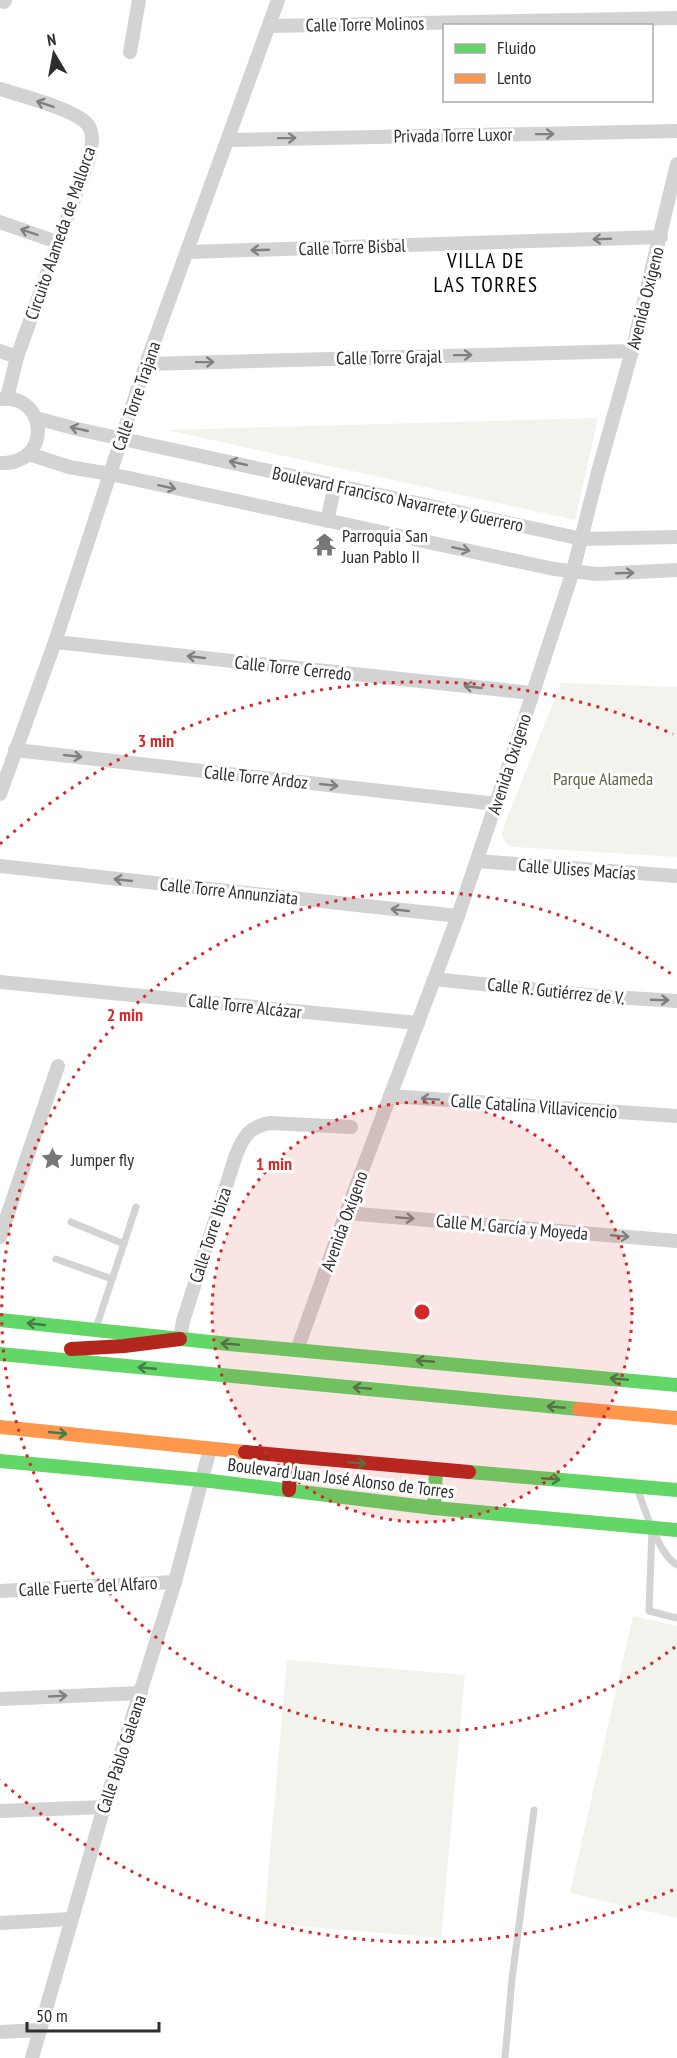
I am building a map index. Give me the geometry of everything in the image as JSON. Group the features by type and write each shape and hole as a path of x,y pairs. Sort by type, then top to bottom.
{"main road":[{"path":"0,1320 180,1339 677,1384"},
{"path":"0,1352 116,1347 180,1339"},
{"path":"0,1352 677,1418"},
{"name":"Boulevard Juan José Alonso de Torres","path":"0,1427 291,1457 677,1490"},
{"path":"289,1490 291,1457"},
{"name":"Boulevard Juan José Alonso de Torres","path":"0,1461 202,1480 434,1508 677,1530"},
{"path":"434,1508 436,1470"}],"street":[{"path":"130,52 139,0"},
{"name":"Calle Torre Trajana","path":"0,794 55,642 146,364 278,0"},
{"name":"Calle Torre Molinos","path":"270,26 677,18"},
{"name":"Circuito Alameda de Mallorca","path":"0,88 78,117 88,124 92,143 89,158 57,242 4,399"},
{"name":"Privada Torre Luxor","path":"229,140 677,131"},
{"name":"Avenida Oxígeno","path":"297,1350 458,916 555,631 632,351 677,164"},
{"path":"0,222 57,242"},
{"name":"Calle Torre Bisbal","path":"188,252 661,237"},
{"path":"0,351 17,357"},
{"name":"Calle Torre Grajal","path":"146,364 632,351"},
{"path":"0,463 20,460 29,454 35,446 39,427 36,418 25,404 4,399"},
{"path":"36,418 77,429 122,437"},
{"name":"Boulevard Francisco Navarrete y Guerrero","path":"122,437 582,539 677,537"},
{"path":"29,454 63,466 110,474"},
{"name":"Boulevard Francisco Navarrete y Guerrero","path":"110,474 573,572 597,574 677,570"},
{"path":"327,521 335,485"},
{"name":"Calle Torre Cerredo","path":"55,642 532,693"},
{"name":"Calle Torre Ardoz","path":"15,750 496,804"},
{"name":"Calle Ulises Macías","path":"477,861 677,876"},
{"name":"Calle Torre Annunziata","path":"0,866 458,916"},
{"name":"Calle R. Gutiérrez de V.","path":"434,979 597,996 677,1001"},
{"name":"Calle Torre Alcázar","path":"0,982 417,1023"},
{"path":"0,1237 58,1066"},
{"name":"Calle Catalina Villavicencio","path":"390,1096 677,1116"},
{"name":"Calle Torre Ibiza","path":"180,1339 183,1321 236,1155 242,1140 250,1130 260,1124 270,1123 351,1127"},
{"name":"Calle M. García y Moyeda","path":"346,1213 677,1241"},
{"name":"Calle Pablo Galeana","path":"32,2058 104,1807 176,1582 210,1449"},
{"name":"Calle Fuerte del Alfaro","path":"0,1591 176,1582"},
{"path":"0,1699 141,1693"},
{"path":"0,1811 104,1807"},
{"path":"0,1923 71,1919"},
{"path":"0,2032 40,2030"}],"lane":[{"path":"95,1330 136,1207"},
{"path":"71,1222 124,1244"},
{"path":"56,1259 112,1279"},
{"path":"635,1486 665,1552 677,1565"},
{"path":"652,1527 649,1611 677,1618"},
{"path":"505,2058 512,1979 534,1810"}],"green space":[{"path":"598,418 575,520 167,430"},
{"name":"Parque Alameda","path":"561,683 677,687 677,857 515,847 506,844 502,835 505,823"},
{"path":"633,1616 677,1626 677,1918 570,1893"},
{"path":"287,1660 465,1675 441,1938 264,1923"}],"traffic: fast":[{"path":"0,1320 229,1344 677,1385"},
{"path":"0,1354 579,1409"},
{"path":"0,1461 202,1480 434,1508 677,1530"},
{"path":"434,1508 436,1470"},
{"path":"469,1472 677,1490"}],"traffic: slow":[{"path":"579,1409 677,1418"},
{"path":"0,1427 245,1452"}],"traffic: jam":[{"path":"71,1349 124,1346 180,1339"},
{"path":"245,1452 469,1472"},
{"path":"289,1490 291,1457"}],"place":[{"name":"Parroquia San Juan Pablo II","path":"324,545"},
{"name":"Jumper fly","path":"53,1159"}],"district":[{"name":"VILLA DE LAS TORRES","path":"486,272"}]}
